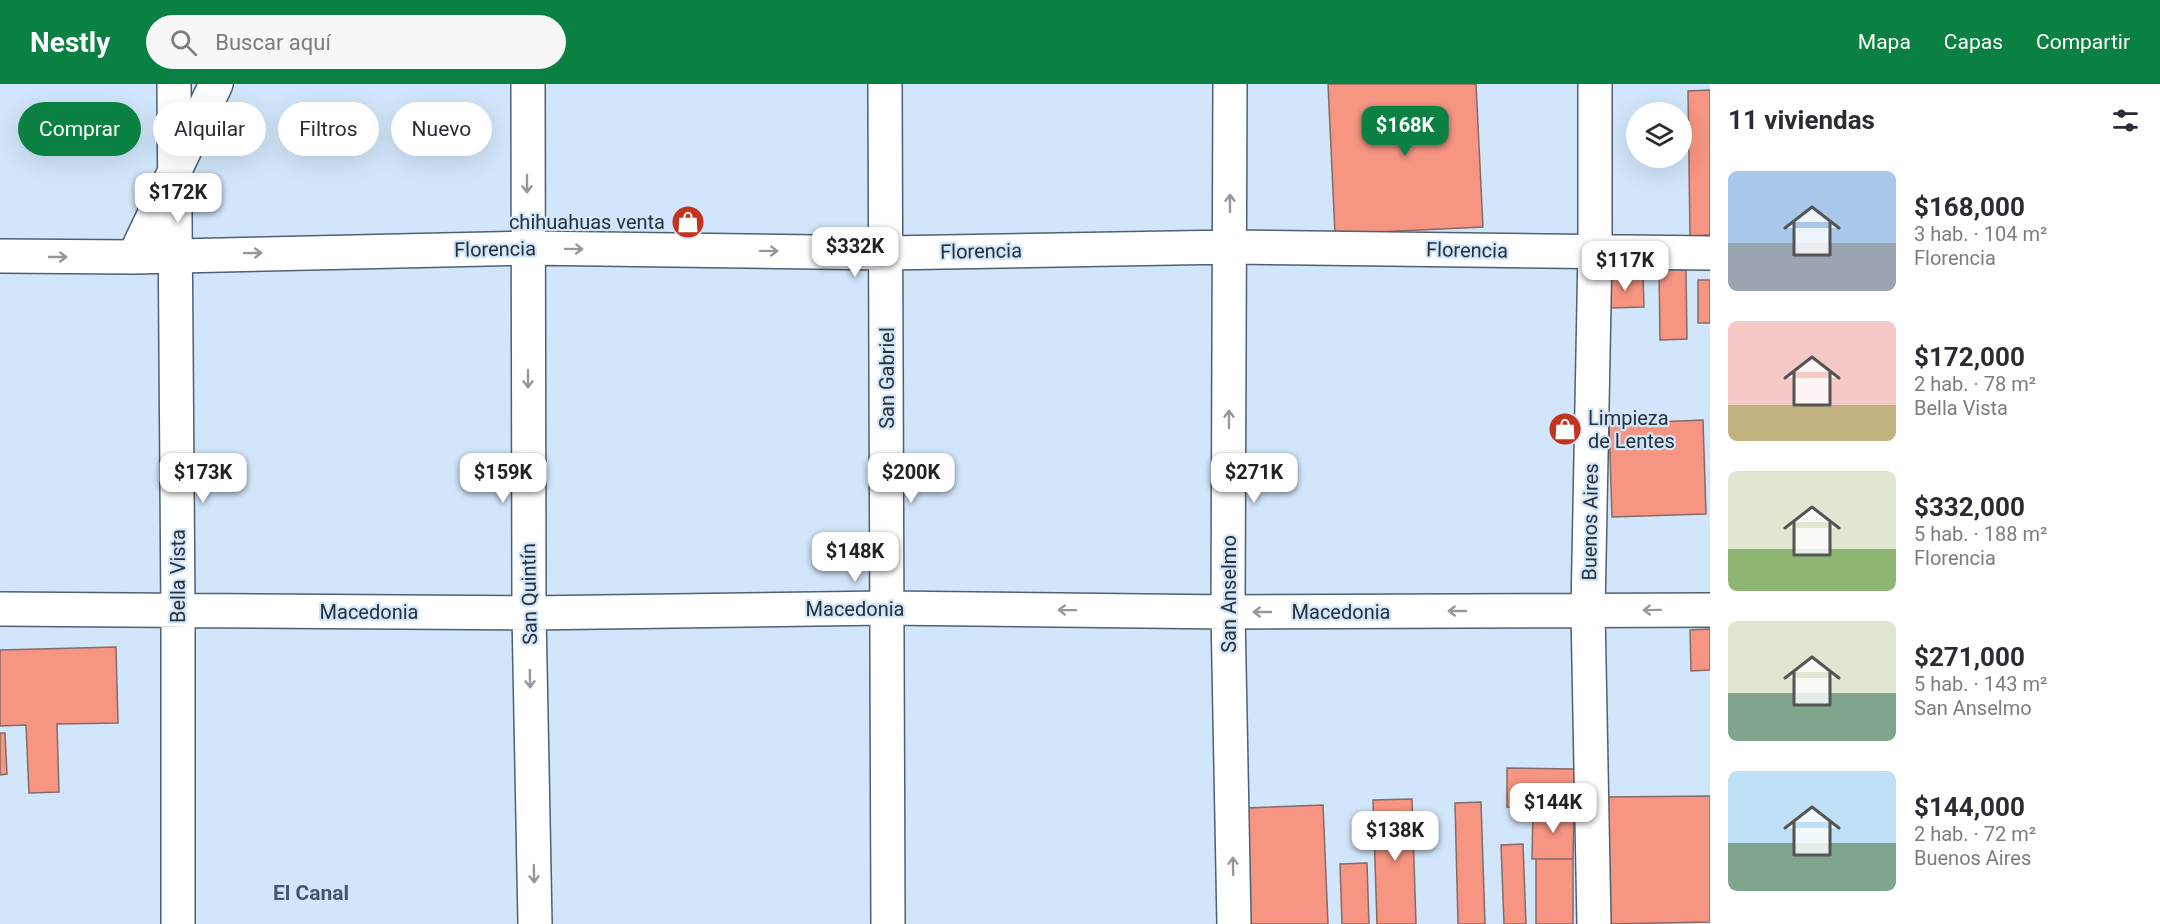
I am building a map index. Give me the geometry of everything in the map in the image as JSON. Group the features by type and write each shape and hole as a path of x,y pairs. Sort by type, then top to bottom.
{"street":[{"name":"Bella Vista","path":"174,84 178,924"},
{"path":"134,257 216,84"},
{"name":"San Quintín","path":"528,84 529,613 535,924"},
{"name":"San Gabriel","path":"885,84 888,924"},
{"name":"San Anselmo","path":"1230,84 1228,612 1234,924"},
{"name":"Buenos Aires","path":"1594,924 1588,611 1595,251 1595,84"},
{"name":"Florencia","path":"0,256 134,257 527,249 887,253 1230,247 1710,253"},
{"name":"Macedonia","path":"0,609 529,613 886,608 1228,612 1710,610"}],"building":[{"path":"1328,84 1476,84 1483,227 1335,234"},
{"path":"1710,90 1710,235 1690,236 1689,168 1692,168 1692,102 1688,102 1688,91"},
{"path":"1659,270 1686,270 1687,339 1660,340"},
{"path":"1607,276 1643,276 1644,307 1608,308"},
{"path":"1698,280 1710,280 1710,323 1698,323"},
{"path":"1703,420 1706,514 1612,517 1609,424"},
{"path":"1710,629 1710,670 1691,671 1690,630"},
{"path":"116,647 118,723 57,724 59,792 29,793 26,725 0,726 0,650"},
{"path":"0,733 5,733 7,774 0,775"},
{"path":"1507,768 1574,769 1574,808 1507,807"},
{"path":"1710,796 1710,922 1610,924 1605,797"},
{"path":"1412,799 1416,924 1377,924 1373,800"},
{"path":"1481,802 1485,924 1458,924 1455,803"},
{"path":"1323,805 1328,924 1250,924 1245,808"},
{"path":"1533,808 1574,808 1573,859 1532,859"},
{"path":"1523,844 1526,924 1504,924 1501,845"},
{"path":"1536,859 1573,859 1573,924 1536,924"},
{"path":"1367,863 1369,924 1342,924 1340,864"}],"place":[{"name":"chihuahuas venta","path":"688,222"},
{"name":"Limpieza de Lentes","path":"1565,429"}],"district":[{"name":"El Canal","path":"311,893"}]}
